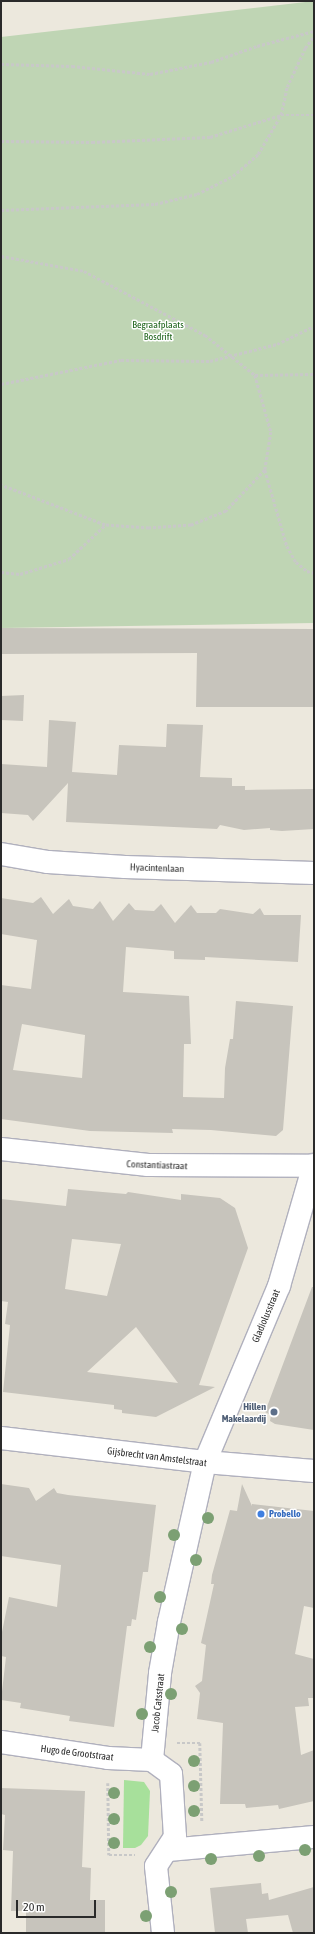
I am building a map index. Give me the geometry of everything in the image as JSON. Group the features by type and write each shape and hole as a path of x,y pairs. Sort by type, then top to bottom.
{"street":[{"name":"Hyacintenlaan","path":"1,854 48,862 110,866 314,873"},
{"name":"Constantiastraat","path":"1,1149 148,1165 314,1166"},
{"name":"Gladiolusstraat","path":"205,1462 279,1286 314,1166"},
{"name":"Gijsbrecht van Amstelstraat","path":"1,1438 205,1462 314,1471"},
{"name":"Jacob Catsstraat","path":"152,1760 160,1673 205,1462"},
{"name":"Hugo de Grootstraat","path":"1,1742 108,1758 152,1760"},
{"path":"152,1760 170,1774 175,1837 156,1866 163,1933"},
{"path":"166,1852 314,1837"}],"path":[{"path":"1,64 72,66 150,74 211,62 257,46 314,31"},
{"path":"1,210 155,204 197,194 233,176 258,154 281,115 287,87 305,48 314,36"},
{"path":"1,141 92,142 210,137 281,115 314,115"},
{"path":"1,256 84,271 205,335 234,356 255,375 271,432 265,470 288,546 296,562 307,572 314,573"},
{"path":"1,384 121,360 210,361 277,344 314,326"},
{"path":"255,375 314,374"},
{"path":"1,485 105,525 149,528 191,525 226,511 265,470"},
{"path":"1,572 20,574 69,559 105,525"},
{"path":"108,1758 109,1855 166,1852"}],"green space":[{"name":"Begraafplaats Bosdrift","path":"314,1 314,623 1,628 1,37"},
{"path":"124,1780 144,1782 150,1791 148,1836 141,1845 135,1848 123,1848"}],"building":[{"path":"1,628 314,629 314,707 196,707 197,653 1,654"},
{"path":"24,695 23,721 1,720 1,696"},
{"path":"49,720 76,722 72,772 117,775 119,745 166,747 167,724 203,725 200,777 232,778 232,786 245,786 245,790 314,789 314,829 282,831 270,830 270,828 244,830 220,825 217,829 66,822 68,783 33,821 28,815 1,813 1,764 47,767"},
{"path":"41,897 53,914 69,899 73,906 93,909 100,901 113,921 129,903 135,910 154,911 161,904 175,923 191,905 197,913 216,913 220,909 253,914 260,908 264,915 301,915 298,962 205,957 205,960 174,959 174,951 126,947 123,992 189,996 191,1044 184,1044 183,1097 224,1098 225,1068 230,1039 233,1039 236,1001 293,1006 283,1130 276,1136 211,1130 172,1129 173,1133 90,1131 1,1119 1,985 31,989 37,940 1,934 1,898 33,903","holes":["22,1024 85,1035 82,1078 13,1070"]},
{"path":"68,1189 126,1194 128,1192 181,1200 181,1194 220,1198 235,1208 248,1248 199,1385 215,1387 156,1417 122,1413 122,1410 114,1409 114,1405 3,1392 10,1325 5,1324 8,1302 1,1301 1,1199 66,1206","holes":["72,1239 121,1244 107,1296 65,1289","136,1327 178,1383 87,1372"]},
{"path":"312,1287 314,1287 314,1430 275,1424 270,1421 271,1415 265,1412"},
{"path":"1,1484 29,1488 36,1501 54,1488 57,1493 68,1495 156,1505 148,1572 143,1572 136,1620 132,1619 131,1626 127,1626 114,1727 69,1721 70,1716 20,1708 21,1703 1,1700 6,1657 1,1656 1,1637 9,1597 57,1607 61,1565 1,1556"},
{"path":"242,1484 252,1506 252,1504 314,1511 314,1608 304,1606 295,1654 314,1659 314,1698 308,1698 309,1706 295,1707 301,1755 314,1750 314,1801 279,1809 278,1805 246,1808 245,1804 220,1804 223,1723 197,1719 200,1693 195,1686 202,1681 206,1645 201,1643 214,1584 211,1584 212,1575 230,1510 237,1511"},
{"path":"1,1788 85,1791 82,1867 91,1868 90,1900 105,1900 105,1933 26,1933 26,1911 11,1911 13,1851 3,1850 5,1815 1,1814"},
{"path":"261,1883 262,1894 268,1893 269,1900 314,1887 314,1933 293,1933 288,1915 246,1919 248,1933 215,1933 210,1888"}],"place":[{"name":"Hillen Makelaardij","path":"274,1412"},
{"name":"Probello","path":"261,1514"}]}
